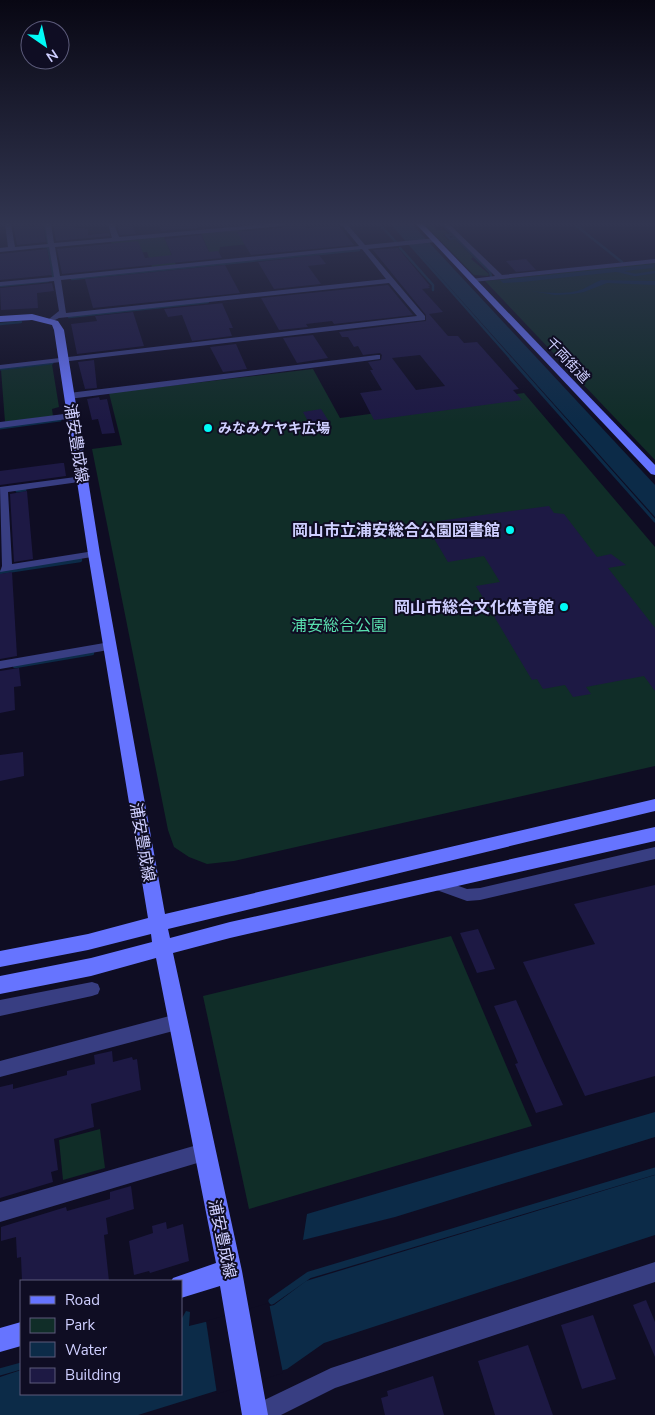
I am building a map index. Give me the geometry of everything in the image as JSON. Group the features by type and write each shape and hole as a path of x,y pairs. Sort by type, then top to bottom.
{"street":[{"path":"54,318 64,312 60,290"},
{"path":"0,319 54,318 309,290"},
{"path":"0,367 422,318 399,290"},
{"name":"千両街道","path":"483,290 655,472"},
{"name":"浦安豊成線","path":"54,318 58,326 64,359 94,554 158,924 230,1271 257,1415"},
{"path":"69,396 377,358"},
{"path":"0,425 72,416"},
{"path":"83,479 2,490 3,568 94,554"},
{"path":"0,665 110,646"},
{"path":"0,959 88,942 655,805"},
{"path":"92,989 5,1006 5,984 91,967 230,930 655,834"},
{"path":"436,884 467,895 480,894 655,853"},
{"path":"0,1069 177,1022"},
{"path":"0,1212 204,1152"},
{"path":"182,1286 230,1271"},
{"path":"257,1415 331,1379 655,1272"},
{"path":"0,1340 20,1334"}],"green space":[{"path":"494,290 655,290 655,460"},
{"path":"52,364 59,407 52,409 53,416 5,422 1,370"},
{"name":"浦安総合公園","path":"313,369 340,418 524,393 655,547 655,766 234,861 207,864 189,857 174,847 168,830 92,449 122,445 109,393"},
{"path":"451,936 532,1126 249,1209 203,996"},
{"path":"100,1129 105,1168 63,1180 59,1140"}],"water":[{"path":"452,290 473,290 655,485 655,517"},
{"path":"589,290 573,294 555,295 531,291 551,293"},
{"path":"655,1112 655,1137 395,1217 303,1240 307,1214"},
{"path":"655,1175 655,1235 324,1343 287,1369 138,1415 0,1415 0,1377 20,1370 20,1395 182,1395 182,1318 186,1311 190,1312 189,1326 274,1305 306,1281"}],"pier":[{"path":"269,1303 283,1373 217,1394 206,1321"}],"building":[{"path":"0,290 54,290 37,293 38,308 1,310"},
{"path":"88,290 238,290 240,293 93,308"},
{"path":"339,290 392,290 413,315 334,324 332,321 306,324 308,327 279,330 261,298"},
{"path":"406,290 423,290 443,312 429,314 448,336 458,336 464,343 477,342 519,389 513,390 522,400 374,420 360,393 382,390 370,370 373,370 368,362 381,360 382,355 380,353 363,355 358,346 354,347 348,337 342,337 339,332 426,321 426,315","holes":["420,355 445,386 416,390 392,358"]},
{"path":"222,303 233,328 229,328 232,336 192,341 182,315 168,317 164,309"},
{"path":"133,312 144,346 77,354 71,324 97,321 95,316"},
{"path":"313,335 328,358 297,363 283,338"},
{"path":"236,344 247,369 223,372 210,347"},
{"path":"94,360 97,388 85,389 78,362"},
{"path":"99,397 100,400 107,399 115,433 102,434 98,419 92,420 87,399"},
{"path":"321,409 328,420 309,423 303,412"},
{"path":"64,463 66,476 0,485 0,471"},
{"path":"27,491 33,559 14,562 10,494"},
{"name":"岡山市総合文化体育館","path":"549,506 554,513 564,514 597,557 611,554 626,565 608,568 655,628 655,691 644,676 586,687 591,694 573,697 565,685 543,689 537,679 532,680 476,586 500,582 484,556 448,562 426,525 439,523 438,521"},
{"path":"12,572 17,656 0,659 0,574"},
{"path":"19,668 21,686 14,687 15,710 0,713 0,671"},
{"path":"23,752 24,776 0,781 0,755"},
{"path":"655,885 655,1076 585,1096 523,962 595,944 574,904"},
{"path":"478,929 495,969 477,973 460,933"},
{"path":"516,1000 563,1105 536,1113 515,1064 518,1063 494,1006"},
{"path":"112,1051 113,1062 132,1057 133,1060 137,1059 141,1090 91,1104 94,1127 54,1139 58,1170 51,1172 53,1182 0,1198 0,1087 13,1084 13,1089 67,1075 67,1071 95,1064 94,1055"},
{"path":"131,1186 134,1209 106,1218 108,1234 104,1235 109,1280 22,1280 21,1257 17,1258 16,1237 1,1241 1,1227 66,1207 67,1211 110,1199 110,1192"},
{"path":"166,1222 167,1229 183,1224 189,1261 150,1273 149,1271 134,1275 129,1241 153,1233 152,1226"},
{"path":"646,1300 655,1322 655,1357 633,1305"},
{"path":"593,1315 616,1379 582,1389 561,1325"},
{"path":"528,1345 553,1415 495,1415 478,1361"},
{"path":"433,1376 444,1415 385,1415 381,1398 388,1396 387,1391"}],"waterway":[{"path":"450,290 512,360"},
{"path":"69,317 208,302"},
{"path":"0,324 21,322"},
{"path":"511,359 655,521"},
{"path":"0,369 52,363"},
{"path":"0,428 60,420"},
{"path":"17,491 25,490"},
{"path":"0,572 80,560"},
{"path":"15,666 92,653"},
{"path":"272,1301 309,1275 655,1171"},
{"path":"0,1372 20,1366"}],"place":[{"name":"みなみケヤキ広場","path":"208,428"},
{"name":"岡山市立浦安総合公園図書館","path":"510,530"},
{"name":"岡山市総合文化体育館","path":"564,607"}]}
